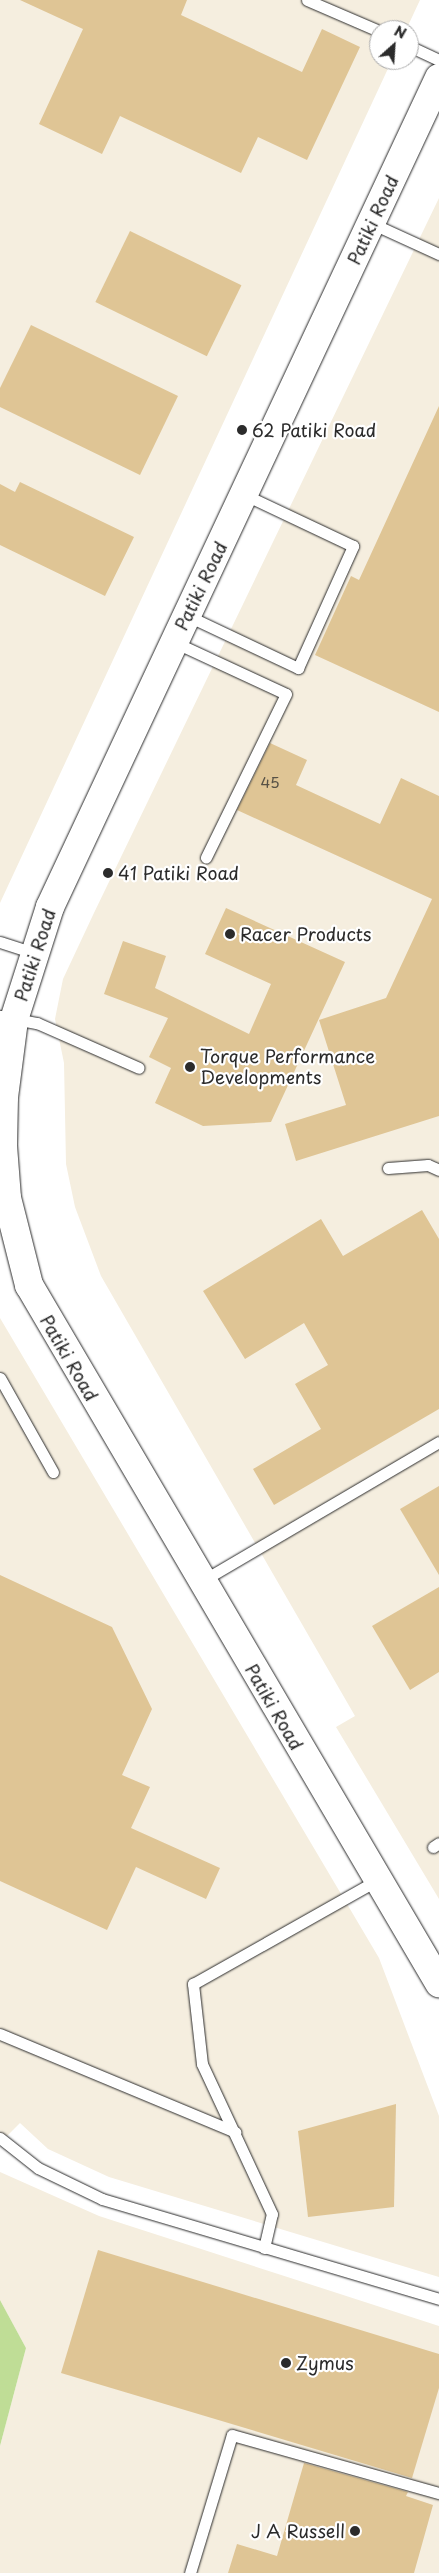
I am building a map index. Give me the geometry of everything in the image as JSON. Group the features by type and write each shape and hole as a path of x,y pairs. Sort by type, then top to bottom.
{"main road":[{"name":"Patiki Road","path":"439,78 245,495 70,863 7,1018 3,1198 29,1285 376,1881 439,1982"}],"lane":[{"path":"307,0 369,28"},
{"path":"419,51 439,60"},
{"path":"371,224 439,254"},
{"path":"188,616 298,668 353,546 245,495"},
{"path":"174,642 286,694 206,857"},
{"path":"0,942 33,953"},
{"path":"7,1018 38,1023 139,1068"},
{"path":"388,1168 428,1165 439,1170"},
{"path":"0,1378 53,1472"},
{"path":"201,1582 439,1442"},
{"path":"264,2248 272,2214 202,2064 193,1984 376,1881"},
{"path":"0,2034 234,2132"},
{"path":"0,2138 38,2168 81,2190 264,2248 439,2299"},
{"path":"190,2573 232,2435 439,2493"}],"shaded area":[{"path":"0,0 420,0 411,20 369,20 369,70 387,70 0,903"},
{"path":"439,198 439,1899 336,1727 355,1716 101,1276 75,1207 66,1164 64,1063 55,1019 63,979"},
{"path":"0,1318 379,1958 439,2116 439,2277 109,2177 48,2149 20,2123 0,2143"},
{"path":"0,2172 99,2216 439,2326 439,2573 0,2573 0,2446 26,2348 0,2300"}],"green space":[{"path":"0,2300 26,2348 0,2446"}],"building":[{"path":"20,0 187,0 181,15 302,72 322,29 360,47 307,160 258,137 241,173 120,116 102,154 39,124 83,29"},
{"path":"130,231 241,285 207,356 95,302"},
{"path":"31,325 178,396 140,475 0,407 0,388"},
{"path":"439,406 439,712 315,655 351,576 359,580"},
{"path":"20,482 134,537 105,596 0,545 0,484 15,492"},
{"path":"270,743 307,760 296,785 380,824 401,778 439,796 439,1116 296,1161 285,1124 346,1105 319,1020 386,998 432,899 237,810"},
{"path":"226,908 345,962 271,1122 203,1126 155,1103 171,1068 149,1057 168,1018 104,994 123,941 166,956 155,988 249,1034 271,984 205,954"},
{"path":"422,1210 439,1239 439,1409 274,1505 253,1469 321,1429 295,1384 328,1365 304,1323 245,1359 203,1291 321,1219 343,1256"},
{"path":"439,1486 439,1575 400,1509"},
{"path":"0,1575 112,1627 152,1709 122,1775 150,1787 131,1828 220,1868 206,1899 136,1867 107,1930 0,1881"},
{"path":"439,1587 439,1672 410,1690 372,1626"},
{"path":"396,2104 394,2207 308,2217 298,2131"},
{"path":"98,2250 439,2354 439,2388 412,2478 61,2373"},
{"name":"J A Russell","path":"304,2463 408,2492 406,2496 433,2505 414,2573 228,2573 237,2544 277,2556"}],"place":[{"name":"62 Patiki Road","path":"242,430"},
{"name":"41 Patiki Road","path":"108,873"},
{"name":"Racer Products","path":"230,934"},
{"name":"Torque Performance Developments","path":"190,1067"},
{"name":"Zymus","path":"286,2363"},
{"name":"J A Russell","path":"355,2531"}]}
